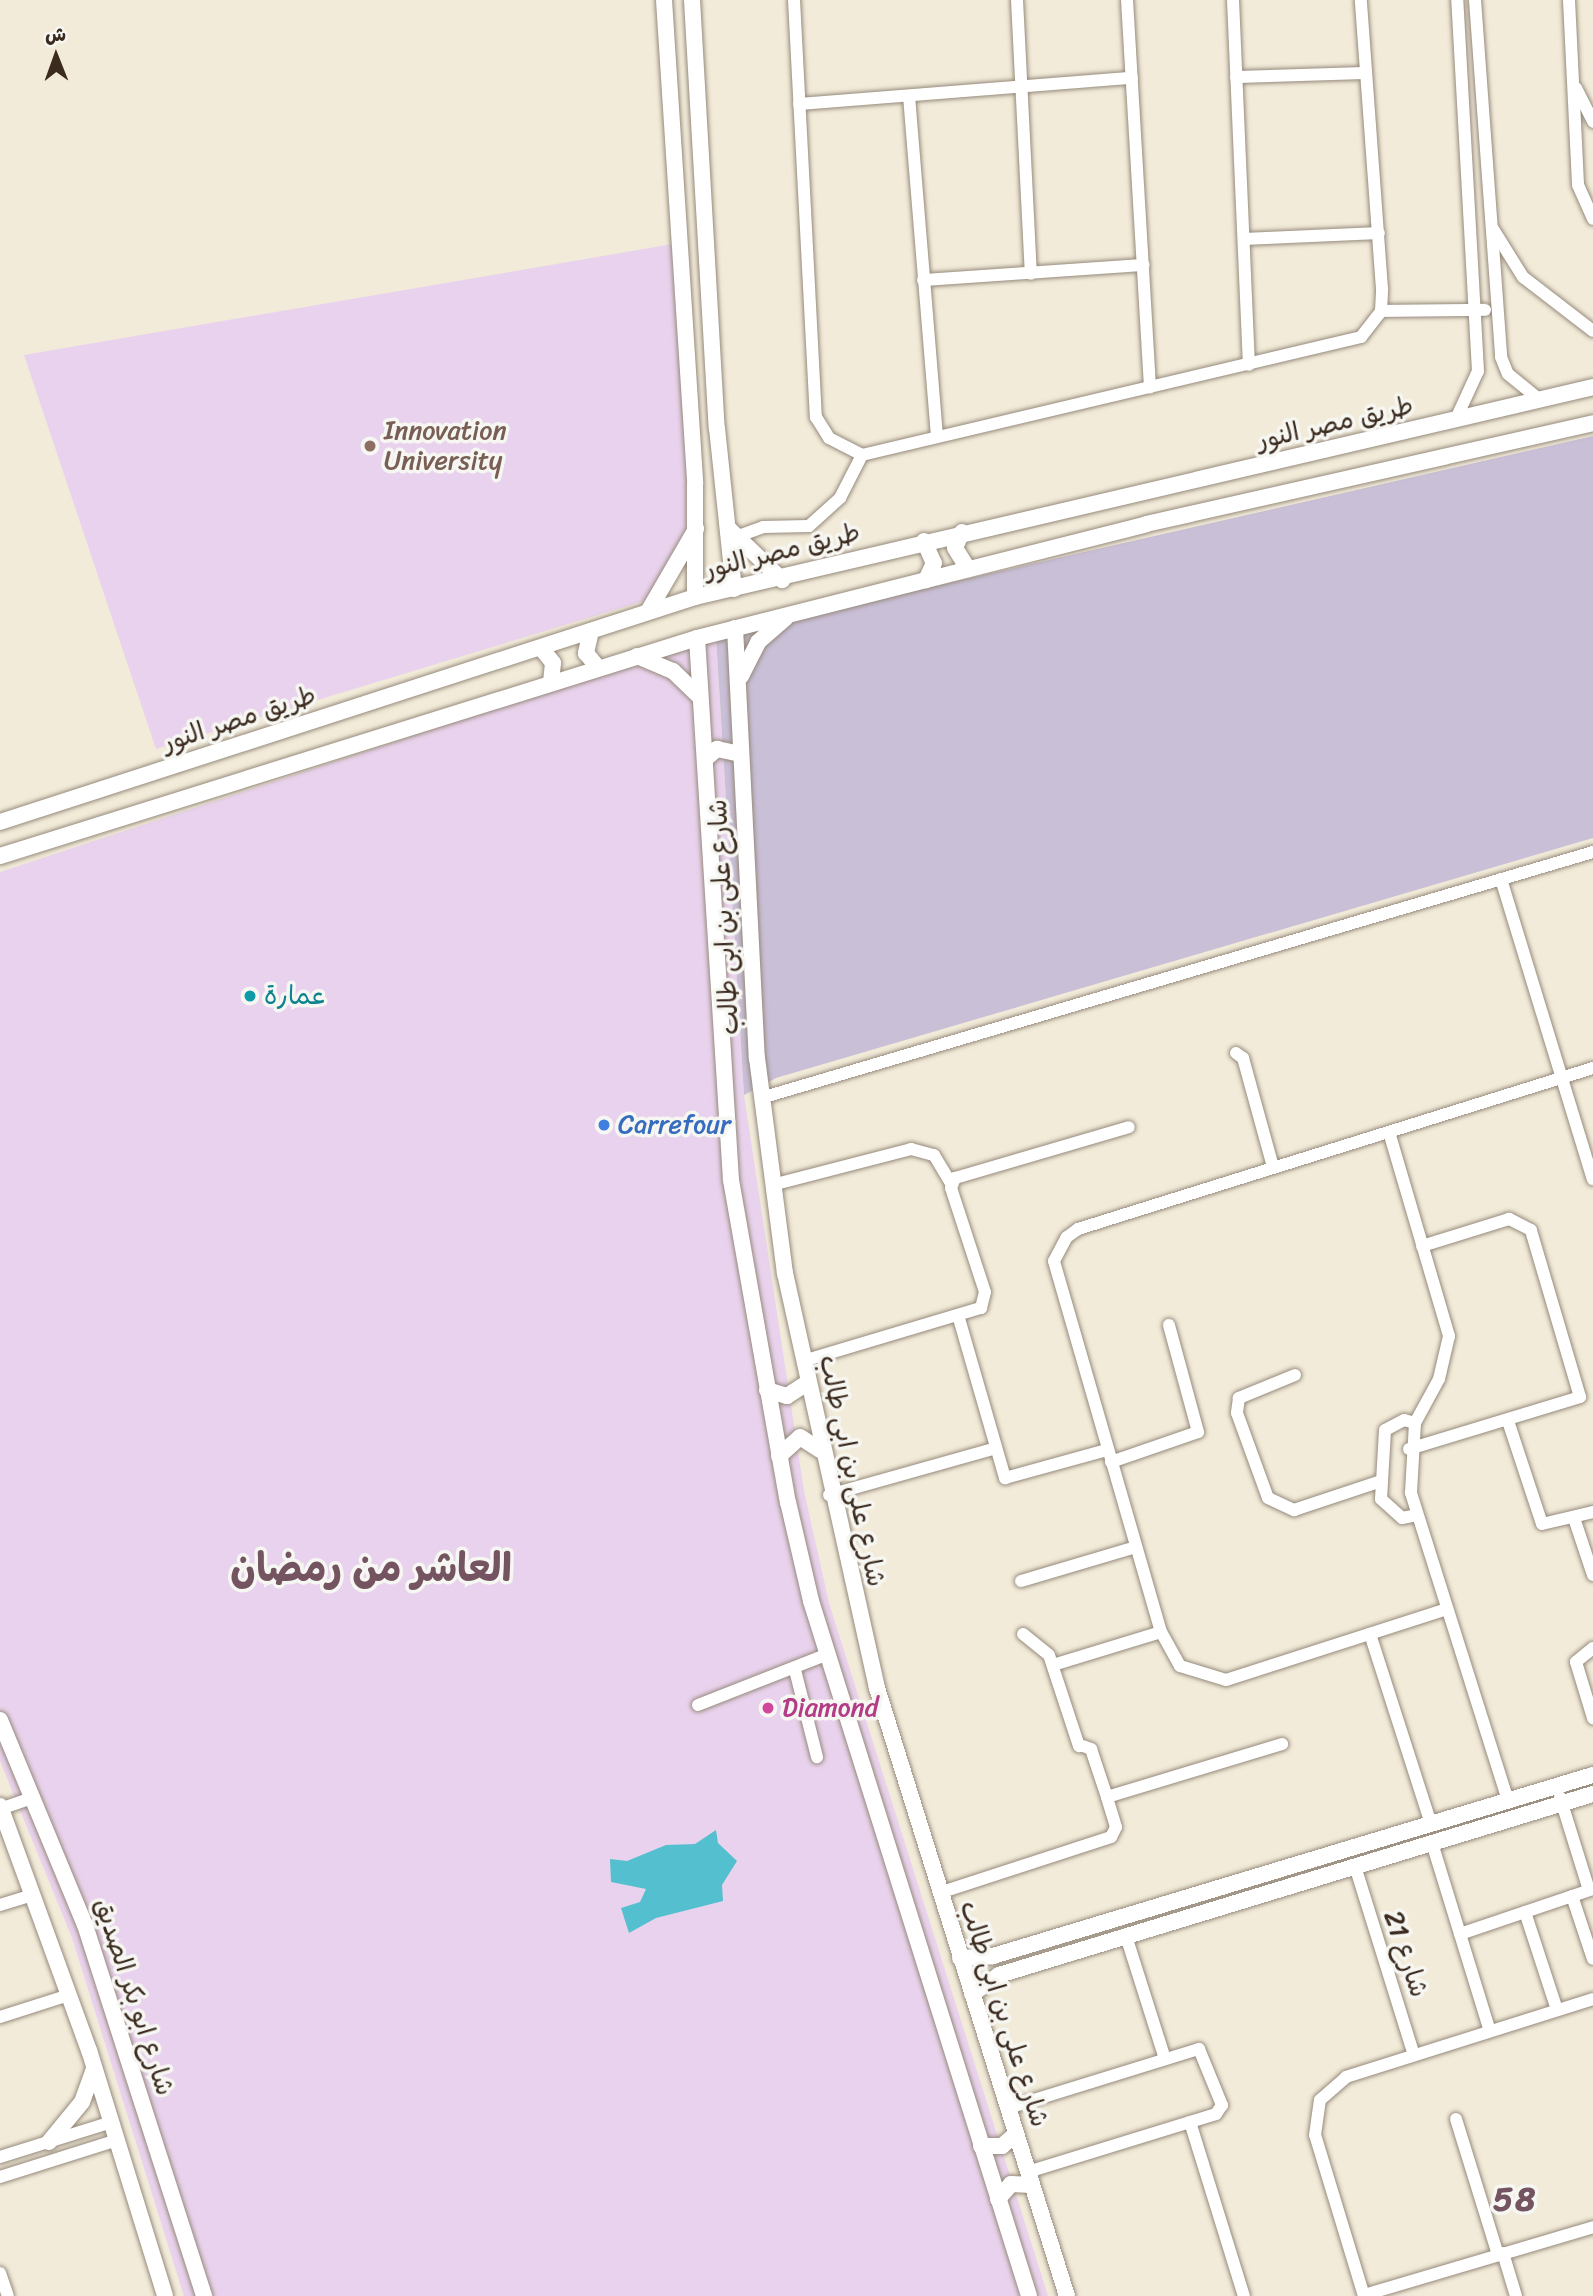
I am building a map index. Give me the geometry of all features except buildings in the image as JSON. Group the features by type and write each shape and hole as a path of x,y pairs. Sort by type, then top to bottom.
{"street":[{"path":"664,0 695,484 695,597"},
{"path":"691,0 721,481 730,531 734,589"},
{"path":"794,0 817,417 829,438 862,455 1346,344 1362,337 1381,311 1379,233 1361,0"},
{"path":"1017,0 1031,274"},
{"path":"1127,0 1150,387"},
{"path":"1233,0 1250,365"},
{"path":"1455,421 1478,371 1478,311 1457,0"},
{"path":"1475,0 1496,310 1508,374 1539,400"},
{"path":"1569,0 1578,185 1593,219"},
{"path":"1236,76 1366,73"},
{"path":"799,104 1132,78"},
{"path":"1573,80 1593,122"},
{"path":"909,96 937,436"},
{"path":"1466,123 1482,122"},
{"path":"1488,218 1522,277 1593,331"},
{"path":"1244,239 1379,233"},
{"path":"923,280 1143,265"},
{"path":"1381,311 1496,310"},
{"name":"طريق مصر النور","path":"0,822 695,597 782,580 924,541 1455,421 1593,387"},
{"path":"0,856 696,638 968,569 1593,423"},
{"path":"730,531 808,526 840,498 862,455"},
{"path":"695,484 721,481"},
{"path":"649,610 696,529"},
{"path":"730,531 782,580"},
{"path":"962,532 955,548 968,569"},
{"path":"924,541 934,563 926,580"},
{"path":"739,682 758,642 792,614"},
{"name":"شارع على بن ابى طالب","path":"735,628 761,1098 772,1185 820,1450 877,1688 1067,2296"},
{"path":"591,631 586,653 598,668"},
{"name":"شارع على بن ابى طالب","path":"696,638 731,1180 779,1456 828,1654 1029,2296"},
{"path":"541,648 553,663 551,683"},
{"path":"637,656 673,671 700,697"},
{"path":"705,759 717,750 740,754"},
{"path":"761,1098 1593,852"},
{"path":"1501,879 1593,1179"},
{"path":"1236,1054 1243,1058 1273,1167"},
{"path":"1447,1609 1218,1680 1181,1666 1161,1632 1109,1456 1056,1275 1058,1248 1078,1229 1593,1068"},
{"path":"951,1182 1129,1127"},
{"path":"1389,1132 1449,1336 1439,1379 1415,1423 1409,1448 1417,1515 1508,1801"},
{"path":"772,1185 911,1149 934,1155 951,1182 986,1301 958,1315 803,1362"},
{"path":"1409,1448 1508,1421 1580,1397 1531,1230 1509,1219 1422,1246"},
{"path":"958,1315 1005,1478 1109,1456 1198,1432 1168,1325"},
{"path":"1295,1375 1238,1398 1237,1413 1268,1498 1294,1510 1381,1481"},
{"path":"767,1390 786,1396 807,1383"},
{"path":"1415,1423 1404,1420 1385,1430 1381,1481 1388,1511 1417,1515"},
{"path":"1508,1421 1538,1519 1548,1526 1593,1512"},
{"path":"779,1456 800,1437 820,1450"},
{"path":"829,1495 996,1448"},
{"path":"1574,1518 1593,1575"},
{"path":"1021,1581 1136,1547"},
{"path":"1053,1665 1161,1632"},
{"path":"939,1893 1111,1837 1115,1828 1091,1749 1081,1746 1053,1665 1023,1634"},
{"path":"1370,1634 1433,1824 1431,1843 1490,2031"},
{"path":"1593,1648 1576,1662 1593,1717"},
{"path":"698,1705 795,1670 828,1654"},
{"path":"795,1670 817,1757"},
{"name":"شارع ابو بكر الصديق","path":"0,1720 34,1797 100,1968 204,2296"},
{"path":"1107,1797 1282,1744"},
{"path":"960,1958 993,1956 1593,1775"},
{"path":"1460,1934 1591,1889 1557,1786"},
{"path":"972,1994 989,1979 1593,1794"},
{"path":"34,1797 0,1808 69,1995 112,2122 165,2296"},
{"path":"1414,1829 1431,1843"},
{"name":"شارع 21","path":"1354,1866 1414,2055"},
{"path":"0,1905 33,1895"},
{"path":"1573,1896 1593,1959"},
{"path":"1525,1912 1557,2010"},
{"path":"1125,1936 1165,2059"},
{"path":"0,2017 69,1995"},
{"path":"1593,1998 1414,2055 1331,2086 1314,2116 1364,2295 1593,2227"},
{"path":"998,2199 1011,2184 1222,2109 1206,2055 1199,2049 1007,2108"},
{"path":"49,2142 82,2102 94,2069"},
{"path":"1456,2119 1516,2296"},
{"path":"0,2158 112,2122"},
{"path":"1190,2122 1244,2296"},
{"path":"85,2131 91,2148"},
{"path":"981,2146 1002,2146 1016,2134"},
{"path":"0,2176 117,2140"},
{"path":"0,2273 8,2296"}],"shaded area":[{"name":"Innovation University","path":"673,244 691,537 644,601 156,749 24,355"},
{"path":"1593,436 1593,838 776,1078 744,1095 716,636"},
{"path":"716,636 744,1095 804,1491 829,1603 1048,2296 184,2296 72,1938 0,1761 0,872"}],"water":[{"path":"716,1830 718,1843 737,1861 722,1885 723,1901 656,1918 629,1933 621,1908 640,1902 646,1889 611,1882 610,1859 627,1861 666,1845 695,1844"}],"place":[{"name":"Innovation University","path":"370,446"},
{"name":"عمارة","path":"250,996"},
{"name":"Carrefour","path":"604,1125"},
{"name":"Diamond","path":"768,1708"}],"district":[{"name":"العاشر من رمضان","path":"371,1568"},
{"name":"58","path":"1515,2200"}]}
